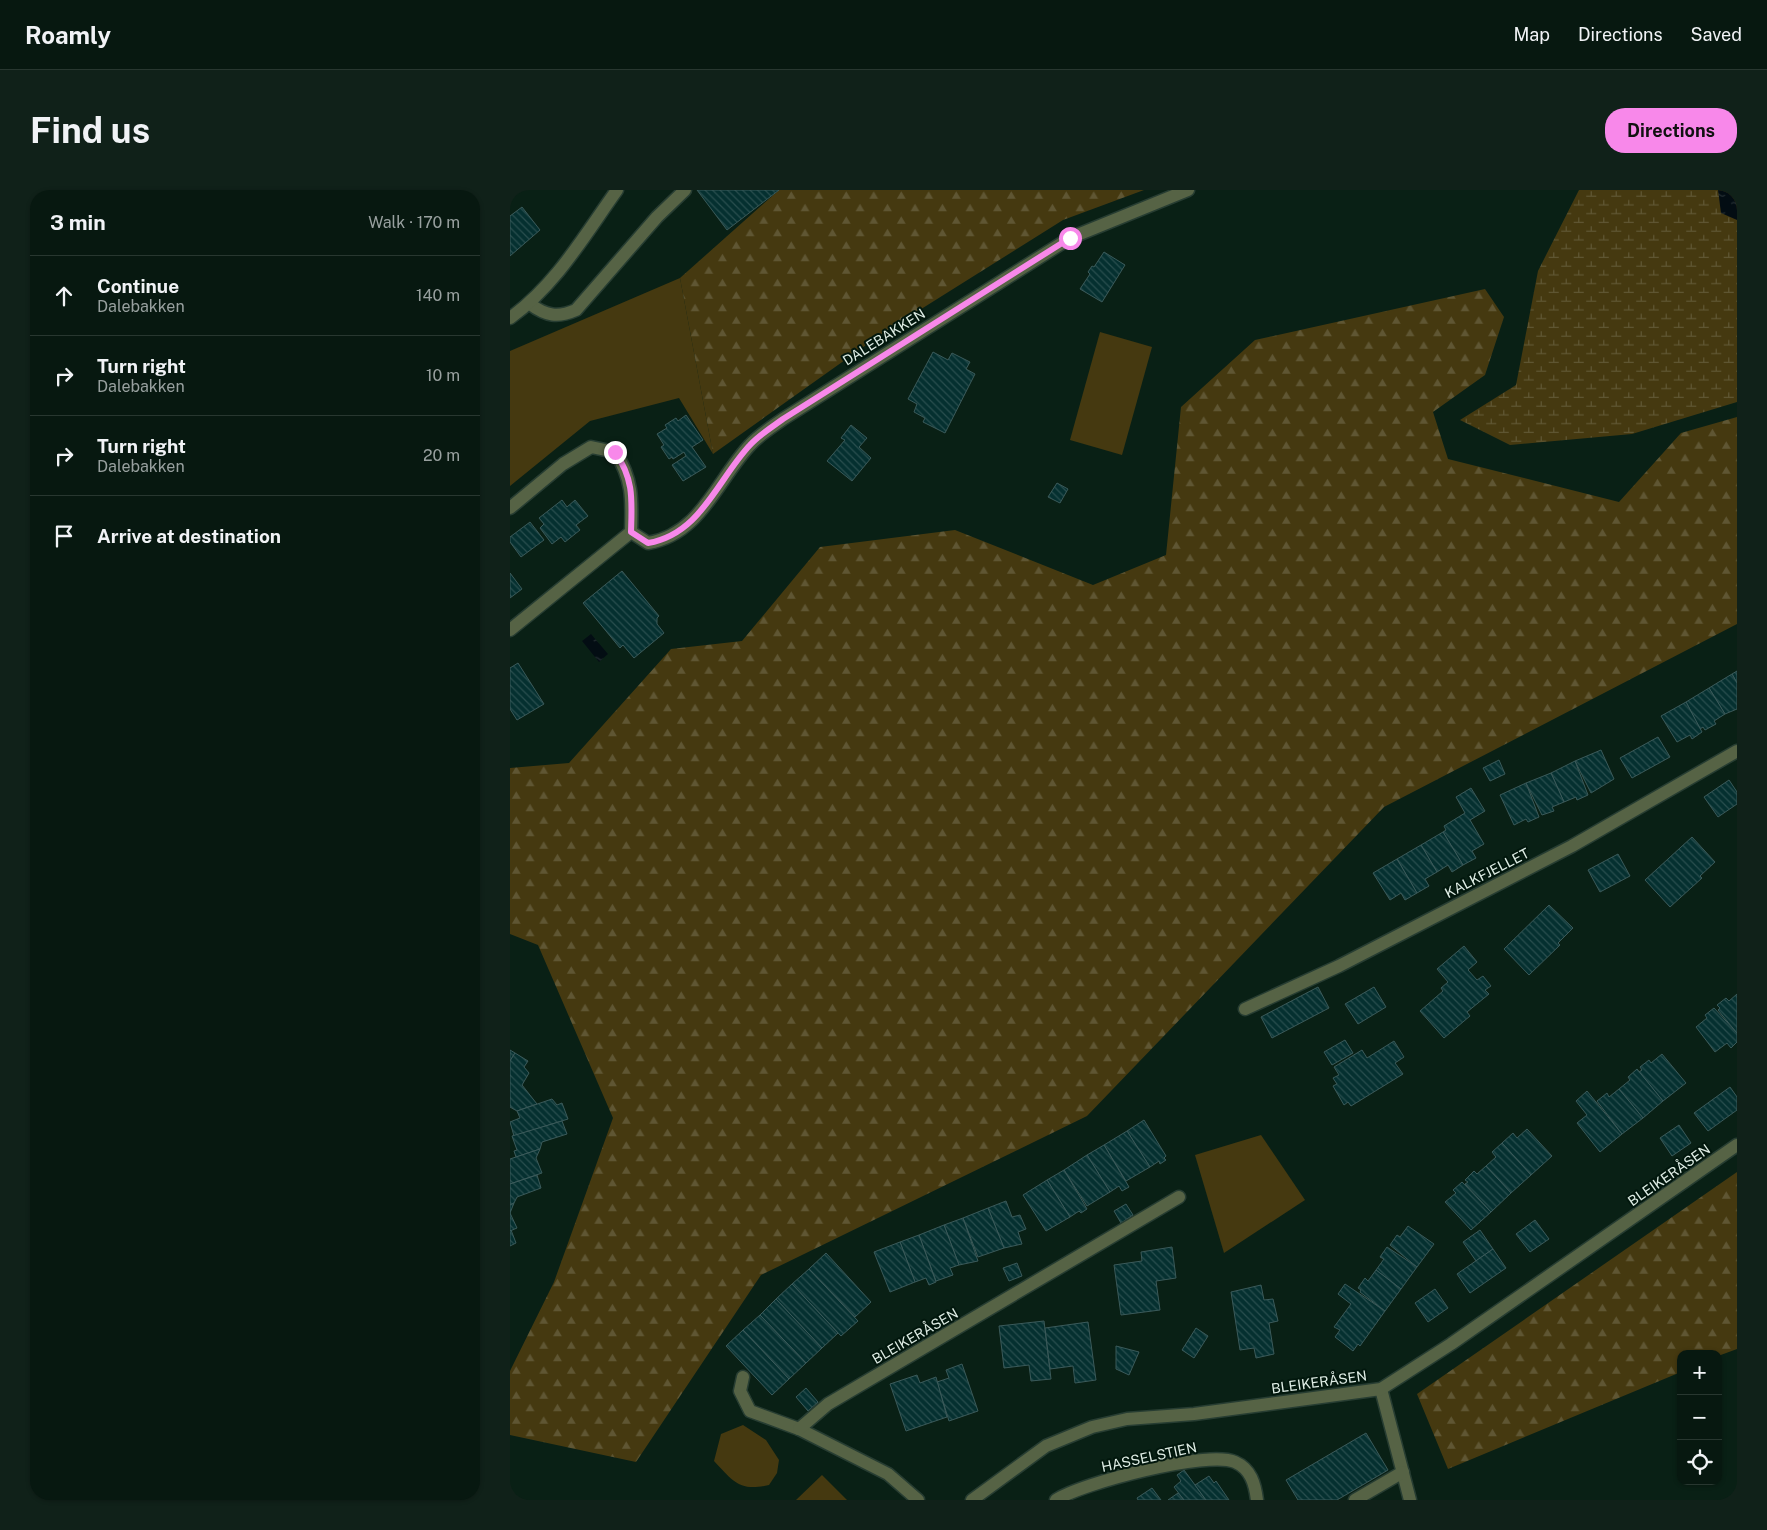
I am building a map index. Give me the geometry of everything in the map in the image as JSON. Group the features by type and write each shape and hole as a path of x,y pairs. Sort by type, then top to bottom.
{"street":[{"path":"510,318 530,304 555,278 617,190"},
{"path":"530,304 554,316 562,316 576,310 657,217 685,190"},
{"name":"DALEBAKKEN","path":"631,532 648,543 666,540 684,528 709,499 750,445 783,419 1070,238 1188,190"},
{"path":"510,508 563,464 591,447 615,452 625,467 630,484 631,532 510,630"},
{"name":"KALKFJELLET","path":"1245,1009 1339,966 1572,846 1737,751"},
{"name":"BLEIKERÅSEN","path":"972,1500 1046,1446 1092,1427 1127,1419 1194,1414 1381,1389 1459,1338 1737,1145"},
{"name":"BLEIKERÅSEN","path":"799,1429 828,1404 1179,1197"},
{"path":"743,1377 740,1391 750,1411 799,1429 888,1474 918,1500"},
{"path":"1381,1389 1410,1500"},
{"name":"HASSELSTIEN","path":"1056,1500 1066,1494 1104,1481 1203,1460 1234,1461 1246,1469 1254,1482 1257,1500"},
{"path":"1355,1500 1403,1472"}],"green space":[{"path":"779,190 1144,190 1063,220 883,333 713,454 680,278"},
{"path":"1579,190 1737,190 1737,402 1632,434 1510,445 1460,420 1516,385 1538,271"},
{"path":"680,278 713,454 679,398 590,421 510,486 510,351"},
{"path":"1485,289 1504,317 1485,375 1433,412 1448,459 1619,502 1681,433 1737,417 1737,624 1384,807 1087,1116 761,1275 636,1462 510,1435 510,1371 554,1282 613,1118 538,945 510,934 510,768 569,763 671,649 742,641 820,547 955,530 1093,585 1166,555 1181,407 1255,340"},
{"path":"1100,332 1152,347 1122,455 1070,440"},
{"path":"1261,1135 1305,1200 1224,1253 1195,1155"},
{"path":"1737,1172 1737,1349 1722,1355 1722,1350 1677,1350 1677,1374 1448,1469 1417,1394"},
{"path":"743,1425 766,1440 779,1460 777,1473 769,1485 759,1487 743,1486 726,1474 714,1461 721,1434"},
{"path":"822,1475 847,1500 796,1500"}],"water":[{"path":"1718,190 1737,190 1737,220 1721,213"},
{"path":"591,634 608,654 599,662 582,641"}],"building":[{"path":"697,190 779,190 727,230"},
{"path":"522,207 540,230 510,256 510,216"},
{"path":"1104,252 1125,265 1102,302 1080,289 1090,274 1088,272 1092,266 1094,267"},
{"path":"933,352 948,360 952,353 970,362 966,369 975,374 945,433 923,422 925,418 914,412 917,404 908,399"},
{"path":"686,415 703,440 692,447 706,467 683,481 672,465 686,456 684,452 673,459 672,457 669,459 661,447 664,445 657,434 667,428 665,425 676,418 678,421"},
{"path":"851,425 867,438 859,447 871,458 852,481 827,461 845,440 841,438"},
{"path":"1057,483 1068,489 1060,503 1048,497"},
{"path":"562,500 567,507 575,500 588,516 576,525 580,530 565,542 561,537 552,544 540,528 544,524 539,518"},
{"path":"530,522 544,540 521,557 510,542 510,537"},
{"path":"622,571 659,616 657,624 664,633 634,658 623,645 620,648 583,603"},
{"path":"510,573 522,589 510,598"},
{"path":"518,663 544,704 517,720 510,709 510,668"},
{"path":"1737,671 1737,683 1732,674"},
{"path":"1732,674 1737,683 1737,709 1725,714 1709,688"},
{"path":"1709,688 1725,714 1714,721 1716,724 1705,730 1703,727 1700,729 1686,702"},
{"path":"1686,702 1702,732 1692,739 1690,735 1677,742 1661,716"},
{"path":"1658,737 1670,757 1632,778 1620,758"},
{"path":"1601,750 1614,779 1591,793 1575,761"},
{"path":"1499,760 1505,774 1490,781 1483,768"},
{"path":"1575,761 1588,795 1577,800 1576,797 1564,802 1551,773"},
{"path":"1551,773 1564,802 1552,807 1554,811 1542,815 1526,783"},
{"path":"1729,780 1737,792 1737,804 1718,817 1704,797"},
{"path":"1526,783 1539,817 1528,822 1526,819 1514,825 1500,795"},
{"path":"1471,788 1485,811 1470,820 1484,844 1472,851 1476,858 1463,865 1443,832 1446,830 1444,826 1465,813 1456,797"},
{"path":"1443,832 1463,865 1452,872 1448,865 1437,872 1421,845"},
{"path":"1692,837 1715,862 1700,876 1702,878 1670,907 1645,880"},
{"path":"1421,845 1437,872 1425,879 1429,886 1417,893 1397,859"},
{"path":"1618,854 1630,876 1600,892 1588,870"},
{"path":"1397,859 1417,893 1405,900 1401,893 1390,900 1373,873"},
{"path":"1549,905 1573,928 1558,943 1560,945 1529,975 1504,949"},
{"path":"1464,946 1477,962 1468,970 1477,980 1483,976 1491,986 1485,990 1489,994 1467,1012 1470,1016 1444,1038 1420,1011 1443,991 1441,988 1448,982 1437,969"},
{"path":"1318,987 1329,1008 1272,1038 1261,1017"},
{"path":"1374,987 1386,1007 1358,1024 1345,1004"},
{"path":"1737,994 1737,1033 1718,1010 1720,1008 1717,1005 1726,998 1729,1001"},
{"path":"1714,1008 1737,1033 1737,1042 1731,1048 1727,1043 1715,1052 1696,1027 1707,1018 1705,1015"},
{"path":"1345,1040 1353,1053 1332,1065 1324,1052"},
{"path":"1394,1041 1404,1057 1395,1063 1403,1074 1351,1106 1348,1102 1344,1105 1333,1086 1337,1084 1333,1078 1339,1075 1334,1067 1362,1050 1367,1058"},
{"path":"510,1050 515,1053 510,1061"},
{"path":"515,1053 528,1061 524,1067 529,1073 522,1085 537,1104 517,1111 510,1107 510,1061"},
{"path":"1662,1054 1686,1083 1663,1101 1639,1072 1642,1070 1640,1067 1649,1060 1651,1063"},
{"path":"1637,1069 1663,1101 1643,1118 1619,1089 1630,1080 1628,1077"},
{"path":"1730,1087 1737,1097 1737,1110 1708,1131 1694,1113"},
{"path":"1619,1089 1643,1118 1622,1134 1597,1101 1607,1093 1609,1097"},
{"path":"1587,1091 1622,1134 1600,1152 1577,1123 1587,1115 1576,1101"},
{"path":"552,1099 557,1105 562,1103 568,1119 514,1136 510,1122 520,1118 517,1111"},
{"path":"1144,1120 1166,1156 1164,1158 1166,1160 1160,1164 1159,1161 1150,1167 1127,1131"},
{"path":"562,1121 567,1134 542,1142 540,1149 516,1157 514,1151 517,1150 512,1136"},
{"path":"1679,1125 1691,1143 1672,1156 1660,1138"},
{"path":"1527,1129 1552,1156 1531,1175 1502,1143 1513,1133 1517,1138"},
{"path":"1127,1131 1150,1167 1126,1181 1104,1145"},
{"path":"1502,1143 1531,1175 1511,1193 1486,1166 1496,1157 1492,1152"},
{"path":"1104,1145 1129,1187 1122,1191 1119,1186 1110,1192 1087,1155"},
{"path":"540,1149 536,1158 542,1173 510,1184 510,1159"},
{"path":"1087,1155 1110,1192 1087,1206 1064,1170"},
{"path":"1486,1166 1511,1193 1491,1212 1465,1184 1468,1182 1465,1180 1474,1171 1477,1174"},
{"path":"1064,1170 1087,1209 1081,1213 1079,1211 1070,1217 1047,1180"},
{"path":"537,1175 541,1188 517,1197 514,1203 510,1205 510,1184"},
{"path":"1047,1180 1070,1217 1046,1231 1023,1195"},
{"path":"1462,1182 1491,1212 1471,1230 1445,1202 1456,1193 1453,1190"},
{"path":"1006,1201 1012,1217 1020,1215 1026,1229 1018,1232 1022,1244 1004,1248 988,1208"},
{"path":"514,1203 510,1213 510,1205"},
{"path":"1126,1204 1133,1215 1121,1223 1114,1211"},
{"path":"988,1208 1004,1248 978,1257 963,1218"},
{"path":"510,1213 517,1228 510,1231"},
{"path":"963,1218 978,1261 959,1265 944,1225"},
{"path":"1535,1220 1549,1239 1530,1252 1516,1234"},
{"path":"944,1225 959,1265 950,1268 953,1275 936,1281 919,1235"},
{"path":"1408,1226 1434,1244 1417,1267 1390,1245 1397,1235 1400,1237"},
{"path":"1480,1230 1493,1249 1476,1261 1463,1242"},
{"path":"510,1231 516,1243 510,1246"},
{"path":"919,1235 936,1282 929,1285 926,1278 915,1282 900,1242"},
{"path":"900,1242 915,1282 890,1292 874,1252"},
{"path":"1172,1247 1176,1278 1156,1281 1160,1310 1121,1315 1114,1265 1142,1261 1141,1252"},
{"path":"1387,1247 1417,1267 1401,1289 1376,1270 1384,1259 1380,1257"},
{"path":"1493,1249 1506,1268 1470,1293 1457,1274"},
{"path":"826,1253 871,1302 855,1317 809,1269"},
{"path":"1017,1263 1022,1276 1009,1281 1003,1268"},
{"path":"809,1269 858,1321 841,1336 792,1284"},
{"path":"1376,1270 1401,1289 1385,1311 1360,1292 1361,1290 1358,1288 1365,1278 1368,1281"},
{"path":"792,1284 838,1333 822,1348 776,1299"},
{"path":"1345,1284 1385,1311 1360,1346 1358,1344 1353,1351 1335,1337 1340,1330 1334,1327 1351,1304 1338,1294"},
{"path":"1261,1285 1264,1300 1273,1299 1278,1321 1269,1323 1274,1354 1256,1358 1254,1348 1240,1350 1231,1292"},
{"path":"1435,1289 1448,1308 1428,1322 1415,1303"},
{"path":"776,1299 822,1348 806,1363 760,1315"},
{"path":"760,1315 806,1363 789,1379 743,1330"},
{"path":"1044,1321 1051,1379 1031,1381 1029,1365 1004,1368 999,1326"},
{"path":"1088,1322 1096,1380 1075,1383 1073,1366 1050,1369 1045,1328"},
{"path":"1196,1328 1208,1336 1194,1358 1182,1350"},
{"path":"743,1330 789,1379 772,1395 726,1346"},
{"path":"1116,1346 1139,1352 1129,1375 1116,1369"},
{"path":"962,1364 978,1411 949,1421 937,1382 949,1378 946,1370"},
{"path":"917,1375 920,1383 936,1377 947,1417 906,1431 890,1384"},
{"path":"806,1388 818,1402 808,1411 796,1397"},
{"path":"1366,1433 1388,1470 1337,1500 1298,1500 1286,1480"},
{"path":"1184,1470 1206,1500 1184,1500 1174,1487 1181,1481 1177,1475"},
{"path":"1209,1476 1214,1483 1216,1481 1229,1500 1206,1500 1195,1485"},
{"path":"1152,1488 1161,1500 1138,1500 1137,1498"},
{"path":"1178,1493 1184,1500 1168,1500"}],"route":[{"path":"615,452 625,467 630,484 632,506 631,532 648,543 666,540 684,528 716,492 750,445 783,419 1070,238"}]}
